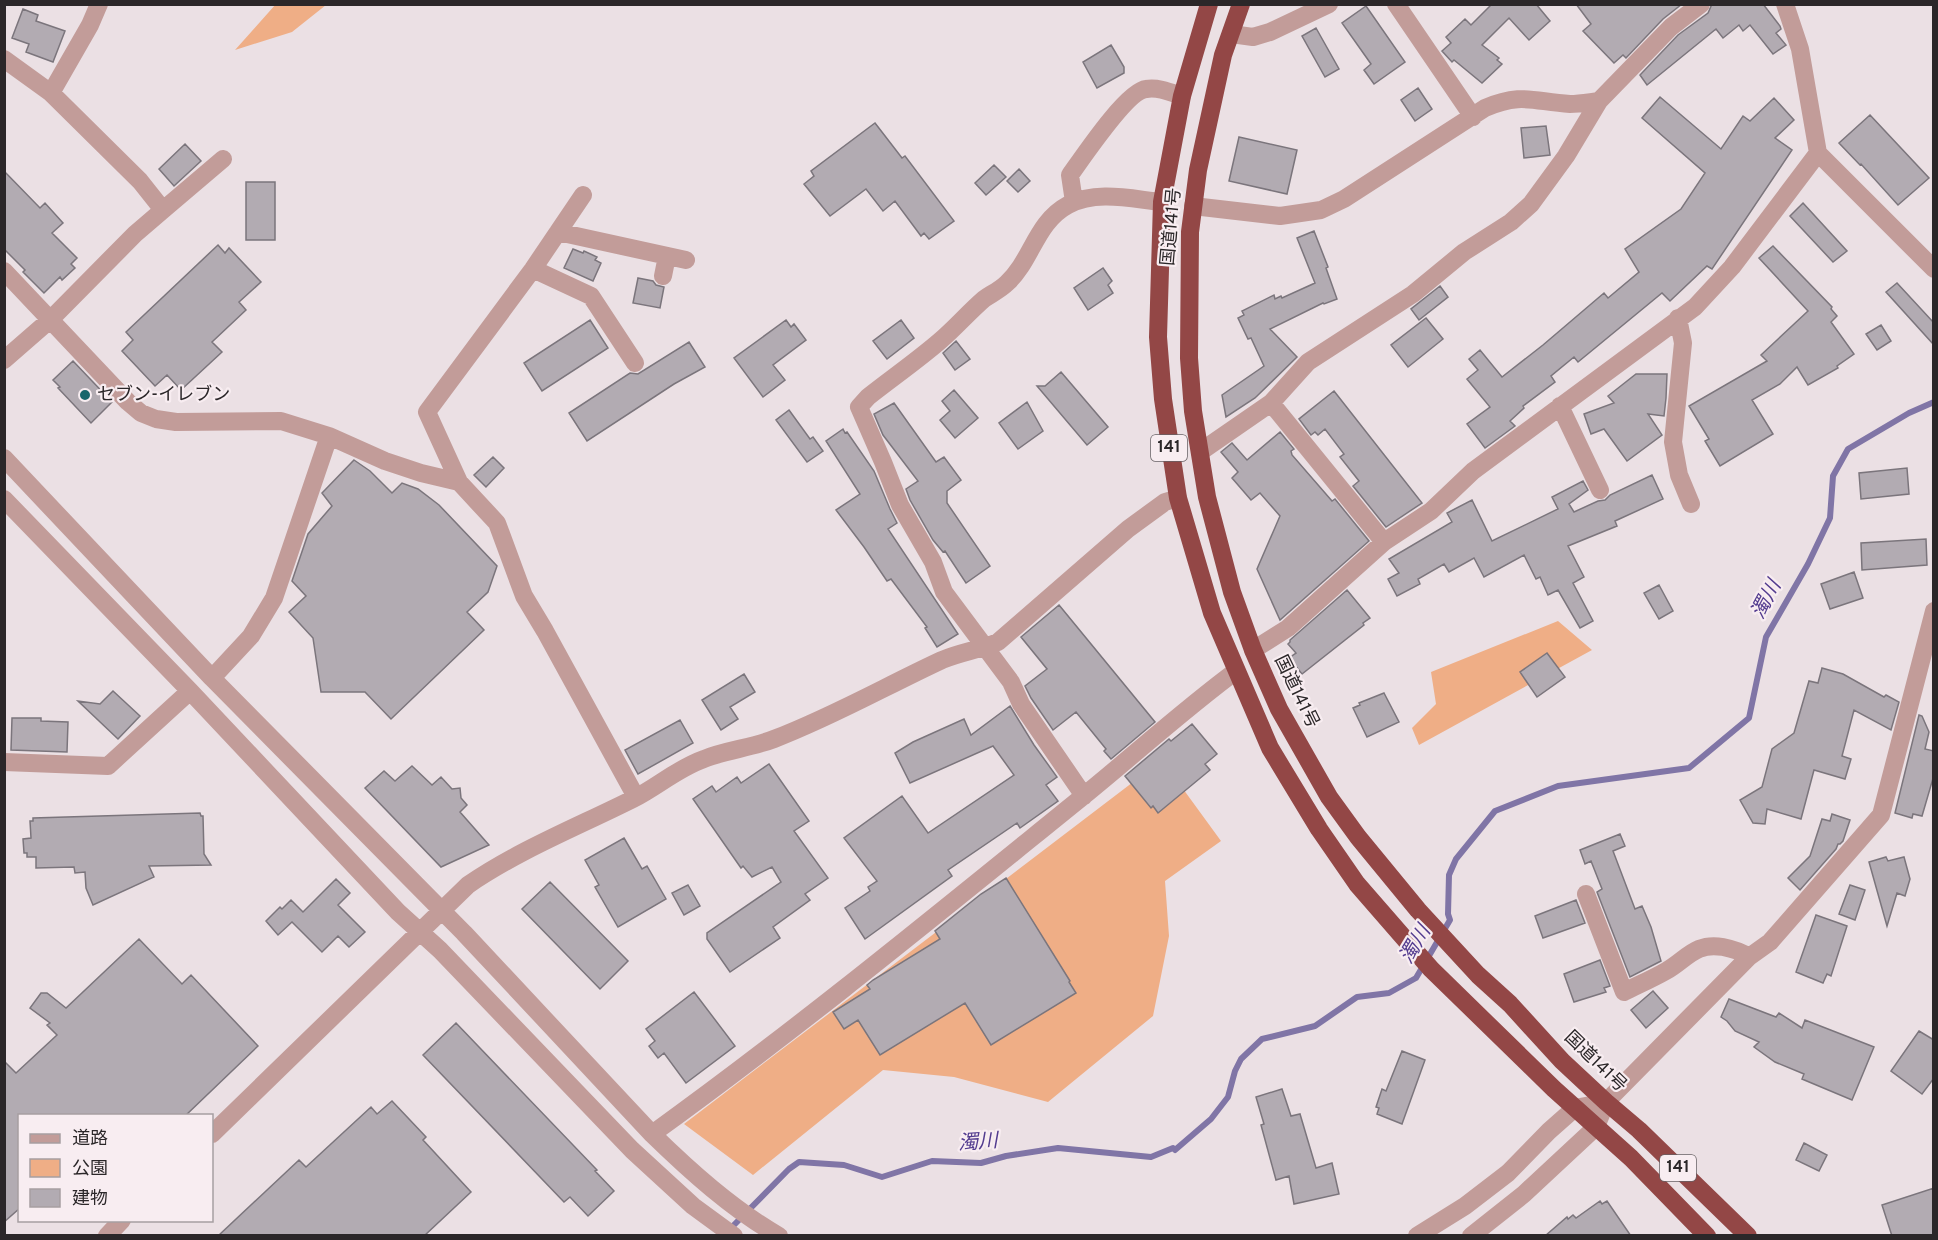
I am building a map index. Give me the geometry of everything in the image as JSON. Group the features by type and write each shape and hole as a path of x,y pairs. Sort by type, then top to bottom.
{"highway":[{"name":"国道141号","path":"1209,4 1182,96 1162,202 1158,338 1163,399 1178,498 1212,613 1270,748 1298,796 1357,884 1431,969 1575,1108 1631,1158 1707,1236"},
{"name":"国道141号","path":"1241,4 1223,55 1211,103 1193,206 1190,232 1189,358 1194,411 1207,496 1232,592 1253,650 1279,709 1329,797 1358,837 1418,910 1562,1061 1639,1130 1748,1236"}],"street":[{"path":"51,93 99,4"},
{"path":"1231,34 1253,37 1270,32 1329,4"},
{"path":"1396,4 1473,117"},
{"path":"1200,452 1271,403 1308,362 1413,294 1464,252 1511,222 1531,204 1566,156 1599,101 1671,27 1701,4"},
{"path":"1785,4 1800,49 1818,153 1934,269"},
{"path":"4,59 51,93 140,181 163,210"},
{"path":"1074,202 1070,175 1126,101 1143,89 1159,89 1182,96"},
{"path":"1193,206 1280,216 1321,210 1344,199 1485,108 1500,102 1530,98 1571,104 1599,101"},
{"path":"1253,650 1288,628 1384,542 1431,511 1473,471 1695,307 1732,267 1818,153"},
{"path":"4,360 51,319 135,234 223,159"},
{"path":"583,195 533,269 427,412 459,482 497,523 524,596 636,798"},
{"path":"1084,796 1021,704 1011,682 944,592 933,562 900,504 859,407 868,397 941,340 985,299 1006,285 1021,268 1040,230 1053,216 1074,202 1101,195 1162,202"},
{"path":"558,232 686,260"},
{"path":"663,276 667,256"},
{"path":"533,269 591,296 635,363"},
{"path":"4,271 141,413 156,419 176,422 280,421 329,436 385,461 459,482"},
{"path":"1678,318 1683,343 1673,442 1679,475 1691,504"},
{"path":"1271,403 1384,542"},
{"path":"1560,406 1600,490"},
{"path":"212,678 251,636 274,598 329,436"},
{"path":"4,458 212,678 442,910 652,1134 712,1188 774,1233"},
{"path":"213,1133 468,885 499,864 636,798 685,766 774,739 941,661 965,651 984,648 998,642 1128,529 1165,502 1178,498"},
{"path":"4,499 190,691 398,912 440,951 632,1150 693,1206 735,1236"},
{"path":"1471,1236 1524,1194 1596,1127 1606,1102 1749,957 1770,942 1881,815 1934,611"},
{"path":"652,1134 876,964 1084,796 1206,692 1236,671"},
{"path":"4,762 108,766 190,691"},
{"path":"1586,894 1624,992 1667,971 1702,946 1741,951 1749,957"},
{"path":"1417,1236 1465,1206 1508,1173 1575,1108 1606,1102"},
{"path":"106,1236 121,1222"}],"green space":[{"path":"276,4 326,5 292,32 235,50"},
{"path":"1558,621 1592,650 1419,745 1412,728 1436,704 1431,672"},
{"path":"1162,760 1221,841 1165,881 1169,936 1153,1016 1048,1102 954,1077 883,1070 753,1175 684,1124"}],"building":[{"path":"1492,4 1536,4 1550,21 1529,40 1509,18 1482,45 1499,58 1497,60 1502,64 1482,83 1454,60 1452,62 1442,51 1451,43 1446,37 1465,19 1471,25"},
{"path":"1576,4 1682,4 1663,19 1626,58 1623,55 1614,63 1583,31 1591,24"},
{"path":"1712,4 1763,4 1780,26 1781,29 1776,33 1786,45 1773,54 1750,25 1743,31 1739,25 1723,38 1716,29 1647,85 1640,75 1678,35 1708,13"},
{"path":"1366,6 1405,62 1374,84 1364,70 1371,64 1342,23"},
{"path":"23,9 38,15 36,21 65,31 53,62 26,52 29,44 12,38"},
{"path":"1316,28 1339,69 1325,77 1302,36"},
{"path":"1111,45 1124,67 1124,73 1097,88 1083,62"},
{"path":"1418,88 1432,109 1415,121 1401,100"},
{"path":"1660,97 1721,149 1743,116 1750,121 1774,98 1794,120 1775,138 1792,150 1712,269 1707,266 1670,301 1662,293 1578,362 1574,357 1551,376 1555,382 1523,406 1524,408 1510,421 1515,426 1485,448 1467,424 1490,407 1467,379 1478,370 1469,359 1480,350 1502,377 1604,293 1608,298 1639,272 1625,249 1681,209 1705,173 1642,118"},
{"path":"1870,115 1929,178 1898,205 1839,143"},
{"path":"875,123 902,158 905,156 954,221 929,239 924,233 921,236 895,201 883,211 866,189 830,216 804,184 814,176 811,171"},
{"path":"1546,126 1550,155 1524,158 1521,128"},
{"path":"1239,137 1297,150 1287,194 1229,181"},
{"path":"185,144 201,161 174,186 159,169"},
{"path":"994,165 1006,177 986,195 975,183"},
{"path":"1019,169 1030,181 1018,192 1007,181"},
{"path":"4,171 40,208 45,203 63,223 52,233 77,258 71,264 75,268 62,280 60,277 44,293 4,249"},
{"path":"246,182 275,182 275,240 246,240"},
{"path":"1803,203 1847,251 1833,262 1790,216"},
{"path":"1314,231 1337,299 1323,303 1270,329 1297,357 1255,398 1226,417 1222,395 1264,366 1251,338 1248,339 1238,318 1244,315 1242,311 1274,295 1275,299 1281,296 1282,298 1315,283 1297,238"},
{"path":"218,245 225,253 229,248 261,282 239,302 246,310 212,342 222,352 181,390 167,375 155,386 122,351 133,340 126,332"},
{"path":"1773,246 1832,307 1831,309 1837,316 1831,322 1854,354 1837,366 1838,368 1808,385 1797,367 1780,384 1752,400 1773,434 1720,466 1705,441 1709,439 1689,406 1767,361 1761,355 1808,311 1759,258"},
{"path":"573,249 597,257 595,260 601,263 593,281 564,268"},
{"path":"1103,268 1112,281 1108,285 1113,293 1088,310 1074,288"},
{"path":"638,278 653,281 656,285 664,287 660,308 633,303"},
{"path":"1897,283 1934,323 1934,345 1886,292"},
{"path":"1440,286 1448,297 1419,320 1411,309"},
{"path":"1426,318 1443,339 1408,367 1391,345"},
{"path":"590,320 608,348 542,391 524,363"},
{"path":"786,320 791,327 794,324 806,340 773,365 785,380 763,397 734,358"},
{"path":"901,320 914,338 887,359 873,341"},
{"path":"1881,325 1891,341 1877,350 1866,334"},
{"path":"956,341 970,359 955,370 943,353"},
{"path":"689,342 705,367 674,384 587,441 569,413 630,373 638,374"},
{"name":"セブン-イレブン","path":"73,361 112,402 91,423 53,380"},
{"path":"1061,372 1108,427 1087,445 1037,386 1045,386"},
{"path":"1636,374 1667,374 1666,398 1664,416 1648,414 1662,435 1627,461 1604,429 1591,434 1584,414 1614,403 1608,396"},
{"path":"954,390 978,418 955,438 940,420 950,411 942,401"},
{"path":"1334,391 1422,503 1386,527 1353,486 1359,481 1340,457 1344,454 1325,429 1318,435 1315,432 1311,435 1299,419"},
{"path":"1027,402 1043,431 1018,449 999,423"},
{"path":"894,403 936,462 944,457 961,480 947,491 947,503 990,566 966,583 945,551 943,552 933,540 910,500 906,489 918,481 883,435 874,414"},
{"path":"789,410 810,439 813,437 823,451 807,462 776,420"},
{"path":"843,429 874,471 897,523 888,529 958,634 937,647 925,628 927,627 891,579 887,581 836,510 860,494 826,441"},
{"path":"1280,432 1294,449 1291,451 1292,455 1332,501 1335,499 1369,541 1280,620 1257,569 1280,516 1260,493 1251,500 1232,478 1238,472 1221,452 1232,443 1247,460"},
{"path":"493,457 504,468 486,487 474,475"},
{"path":"354,460 370,471 392,493 402,483 418,489 439,505 497,566 488,592 467,612 484,630 391,719 365,692 321,692 313,638 289,612 306,596 292,581 308,534 332,506 322,493"},
{"path":"1907,468 1909,494 1861,499 1859,473"},
{"path":"1652,475 1663,499 1615,521 1617,526 1568,546 1584,577 1573,583 1593,621 1580,628 1558,590 1548,595 1540,577 1536,579 1524,555 1484,577 1474,558 1449,572 1444,564 1418,579 1420,584 1397,596 1388,579 1399,573 1389,559 1452,522 1447,513 1472,500 1492,541 1558,509 1552,497 1583,481 1588,490 1569,504 1574,512 1605,500 1610,495"},
{"path":"1926,539 1927,565 1862,570 1861,543"},
{"path":"1854,572 1863,598 1830,609 1821,584"},
{"path":"1659,585 1673,611 1659,619 1644,593"},
{"path":"1347,590 1370,618 1302,674 1289,658 1296,653 1288,644 1290,640"},
{"path":"1059,605 1155,722 1111,759 1104,751 1106,749 1076,712 1053,730 1025,686 1047,669 1021,637"},
{"path":"1547,653 1565,677 1537,697 1520,672"},
{"path":"1822,668 1843,674 1884,697 1886,695 1899,702 1891,730 1854,710 1842,756 1851,759 1845,779 1814,770 1801,819 1767,809 1765,824 1753,823 1740,800 1762,787 1772,749 1794,733 1809,681 1818,683"},
{"path":"744,674 755,692 730,707 738,719 721,730 702,700"},
{"path":"113,691 140,716 118,739 78,701 100,704"},
{"path":"1384,693 1399,722 1367,737 1353,708 1360,705 1359,703"},
{"path":"1010,706 1057,777 1046,785 1058,801 1020,828 1017,823 948,870 952,876 865,939 845,908 870,891 868,887 877,881 844,838 902,796 928,833 1014,775 993,746 910,783 895,753 913,742 964,719 971,735"},
{"path":"1919,715 1922,716 1929,732 1925,749 1934,751 1934,775 1922,816 1913,814 1912,818 1895,813"},
{"path":"12,718 41,718 41,721 68,722 67,752 11,750"},
{"path":"680,720 693,743 638,774 625,750"},
{"path":"1192,724 1217,754 1205,764 1210,770 1158,813 1153,806 1151,808 1125,776 1169,739 1171,741"},
{"path":"769,764 809,821 794,831 828,878 805,894 810,900 773,927 780,938 730,972 707,939 707,933 781,882 772,867 752,877 743,866 741,868 693,799 712,786 716,792 737,777 741,783"},
{"path":"412,766 432,785 441,777 452,789 460,788 461,798 467,805 460,812 489,845 441,867 365,788 384,771 395,781"},
{"path":"200,813 203,816 204,854 211,865 149,866 154,877 93,905 86,888 85,872 75,873 74,867 36,868 36,857 27,857 27,853 24,853 23,839 31,838 30,821 33,821 33,818"},
{"path":"1832,814 1850,820 1843,841 1800,890 1788,878 1810,856 1822,819 1830,821"},
{"path":"1620,834 1625,846 1613,851 1635,909 1642,906 1661,961 1630,977 1597,892 1602,889 1591,861 1585,864 1580,850"},
{"path":"624,838 642,869 647,866 666,899 618,927 595,887 599,885 585,860"},
{"path":"1886,857 1888,861 1904,857 1910,879 1905,896 1897,893 1887,926 1869,862"},
{"path":"1006,878 1076,993 991,1045 965,1003 880,1055 858,1020 844,1029 833,1012 870,989 867,985 873,980 940,939 935,931 981,894"},
{"path":"336,879 350,893 338,905 365,932 349,947 338,936 322,952 292,922 278,935 266,921 291,900 303,912"},
{"path":"550,882 628,961 600,989 522,909"},
{"path":"688,885 700,906 684,915 672,893"},
{"path":"1850,885 1865,890 1855,920 1839,914"},
{"path":"1576,900 1585,923 1543,938 1535,916"},
{"path":"1816,915 1847,926 1831,976 1827,974 1823,983 1796,972"},
{"path":"139,939 182,984 191,975 258,1046 187,1114 18,1114 18,1210 4,1222 4,1061 16,1073 57,1035 47,1025 50,1023 30,1008 41,993 47,993 66,1008"},
{"path":"1600,960 1610,986 1604,988 1606,992 1574,1002 1564,974"},
{"path":"1653,991 1668,1008 1646,1028 1631,1010"},
{"path":"694,992 735,1046 686,1083 664,1053 658,1058 649,1046 655,1041 646,1029"},
{"path":"1729,999 1776,1017 1779,1013 1802,1028 1805,1020 1874,1047 1852,1100 1802,1079 1804,1074 1775,1062 1754,1047 1759,1042 1735,1031 1721,1017"},
{"path":"456,1023 597,1170 595,1171 614,1191 588,1216 570,1197 564,1202 423,1055"},
{"path":"1919,1031 1934,1040 1934,1078 1922,1094 1891,1071"},
{"path":"1402,1051 1425,1060 1402,1124 1377,1114 1379,1108 1376,1107 1382,1089 1386,1091"},
{"path":"1282,1089 1291,1116 1300,1114 1316,1168 1332,1163 1339,1194 1294,1204 1289,1176 1276,1180 1256,1097"},
{"path":"392,1101 426,1137 423,1140 471,1192 424,1236 218,1236 299,1160 306,1167 371,1107 377,1114"},
{"path":"1804,1143 1827,1155 1819,1171 1796,1160"},
{"path":"1934,1188 1934,1236 1892,1236 1882,1205"},
{"path":"1600,1201 1602,1204 1607,1201 1631,1236 1545,1236 1567,1217 1568,1219 1573,1215 1576,1218"}],"waterway":[{"name":"濁川","path":"730,1229 789,1169 799,1162 844,1165 882,1177 932,1161 981,1163 1006,1156 1058,1148 1151,1157 1173,1148 1175,1150 1211,1119 1228,1097 1241,1059 1262,1039 1315,1026 1357,997 1389,993 1416,978 1450,920 1448,914 1449,875 1456,859 1495,811 1558,786 1689,768 1749,718 1766,637 1808,564 1830,518 1833,476 1848,449 1909,413 1934,402"}],"place":[{"name":"セブン-イレブン","path":"85,395"}]}
